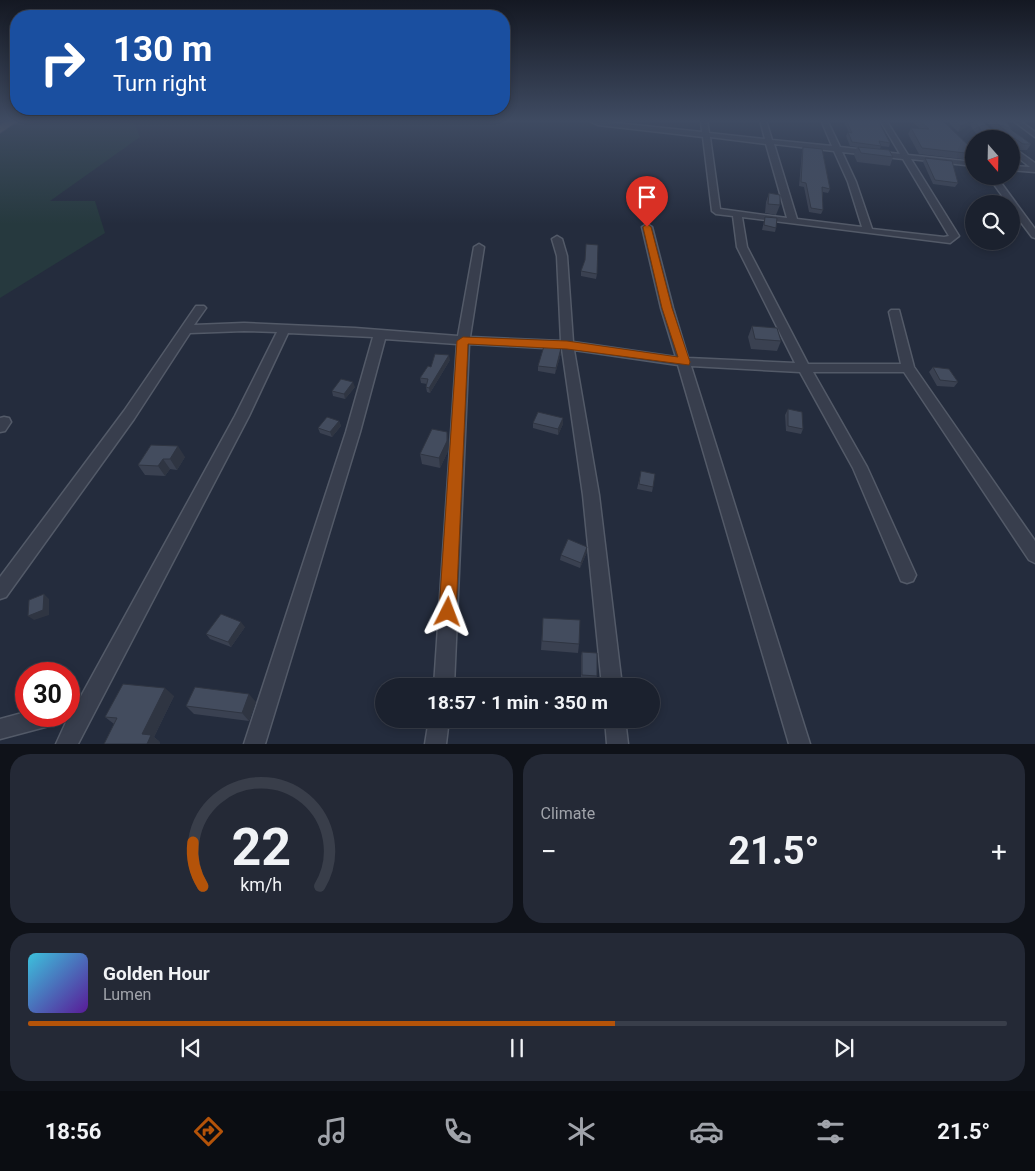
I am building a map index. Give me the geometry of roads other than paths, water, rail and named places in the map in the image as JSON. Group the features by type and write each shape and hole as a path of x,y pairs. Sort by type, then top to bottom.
{"street":[{"path":"710,155 714,210 722,214 950,240 954,236 906,156"},
{"path":"772,155 793,222"},
{"path":"840,155 852,182 868,231"},
{"path":"894,155 965,163"},
{"path":"1020,156 1035,169"},
{"path":"1020,168 1035,169"},
{"path":"999,185 1035,235"},
{"path":"737,216 742,247 804,368 860,467 907,575"},
{"path":"647,227 667,308 800,744"},
{"path":"557,238 562,256 567,345 591,495 611,678"},
{"path":"444,678 463,341 479,247"},
{"path":"0,591 129,415 200,308"},
{"path":"895,312 908,368 1035,555"},
{"path":"186,329 284,329 463,341 567,345 685,362 804,368 908,368"},
{"path":"80,704 237,425 284,329"},
{"path":"254,744 353,432 380,334"},
{"path":"0,729 15,725"},
{"path":"66,744 71,727"},
{"path":"435,744 438,728"},
{"path":"617,728 618,744"}]}
